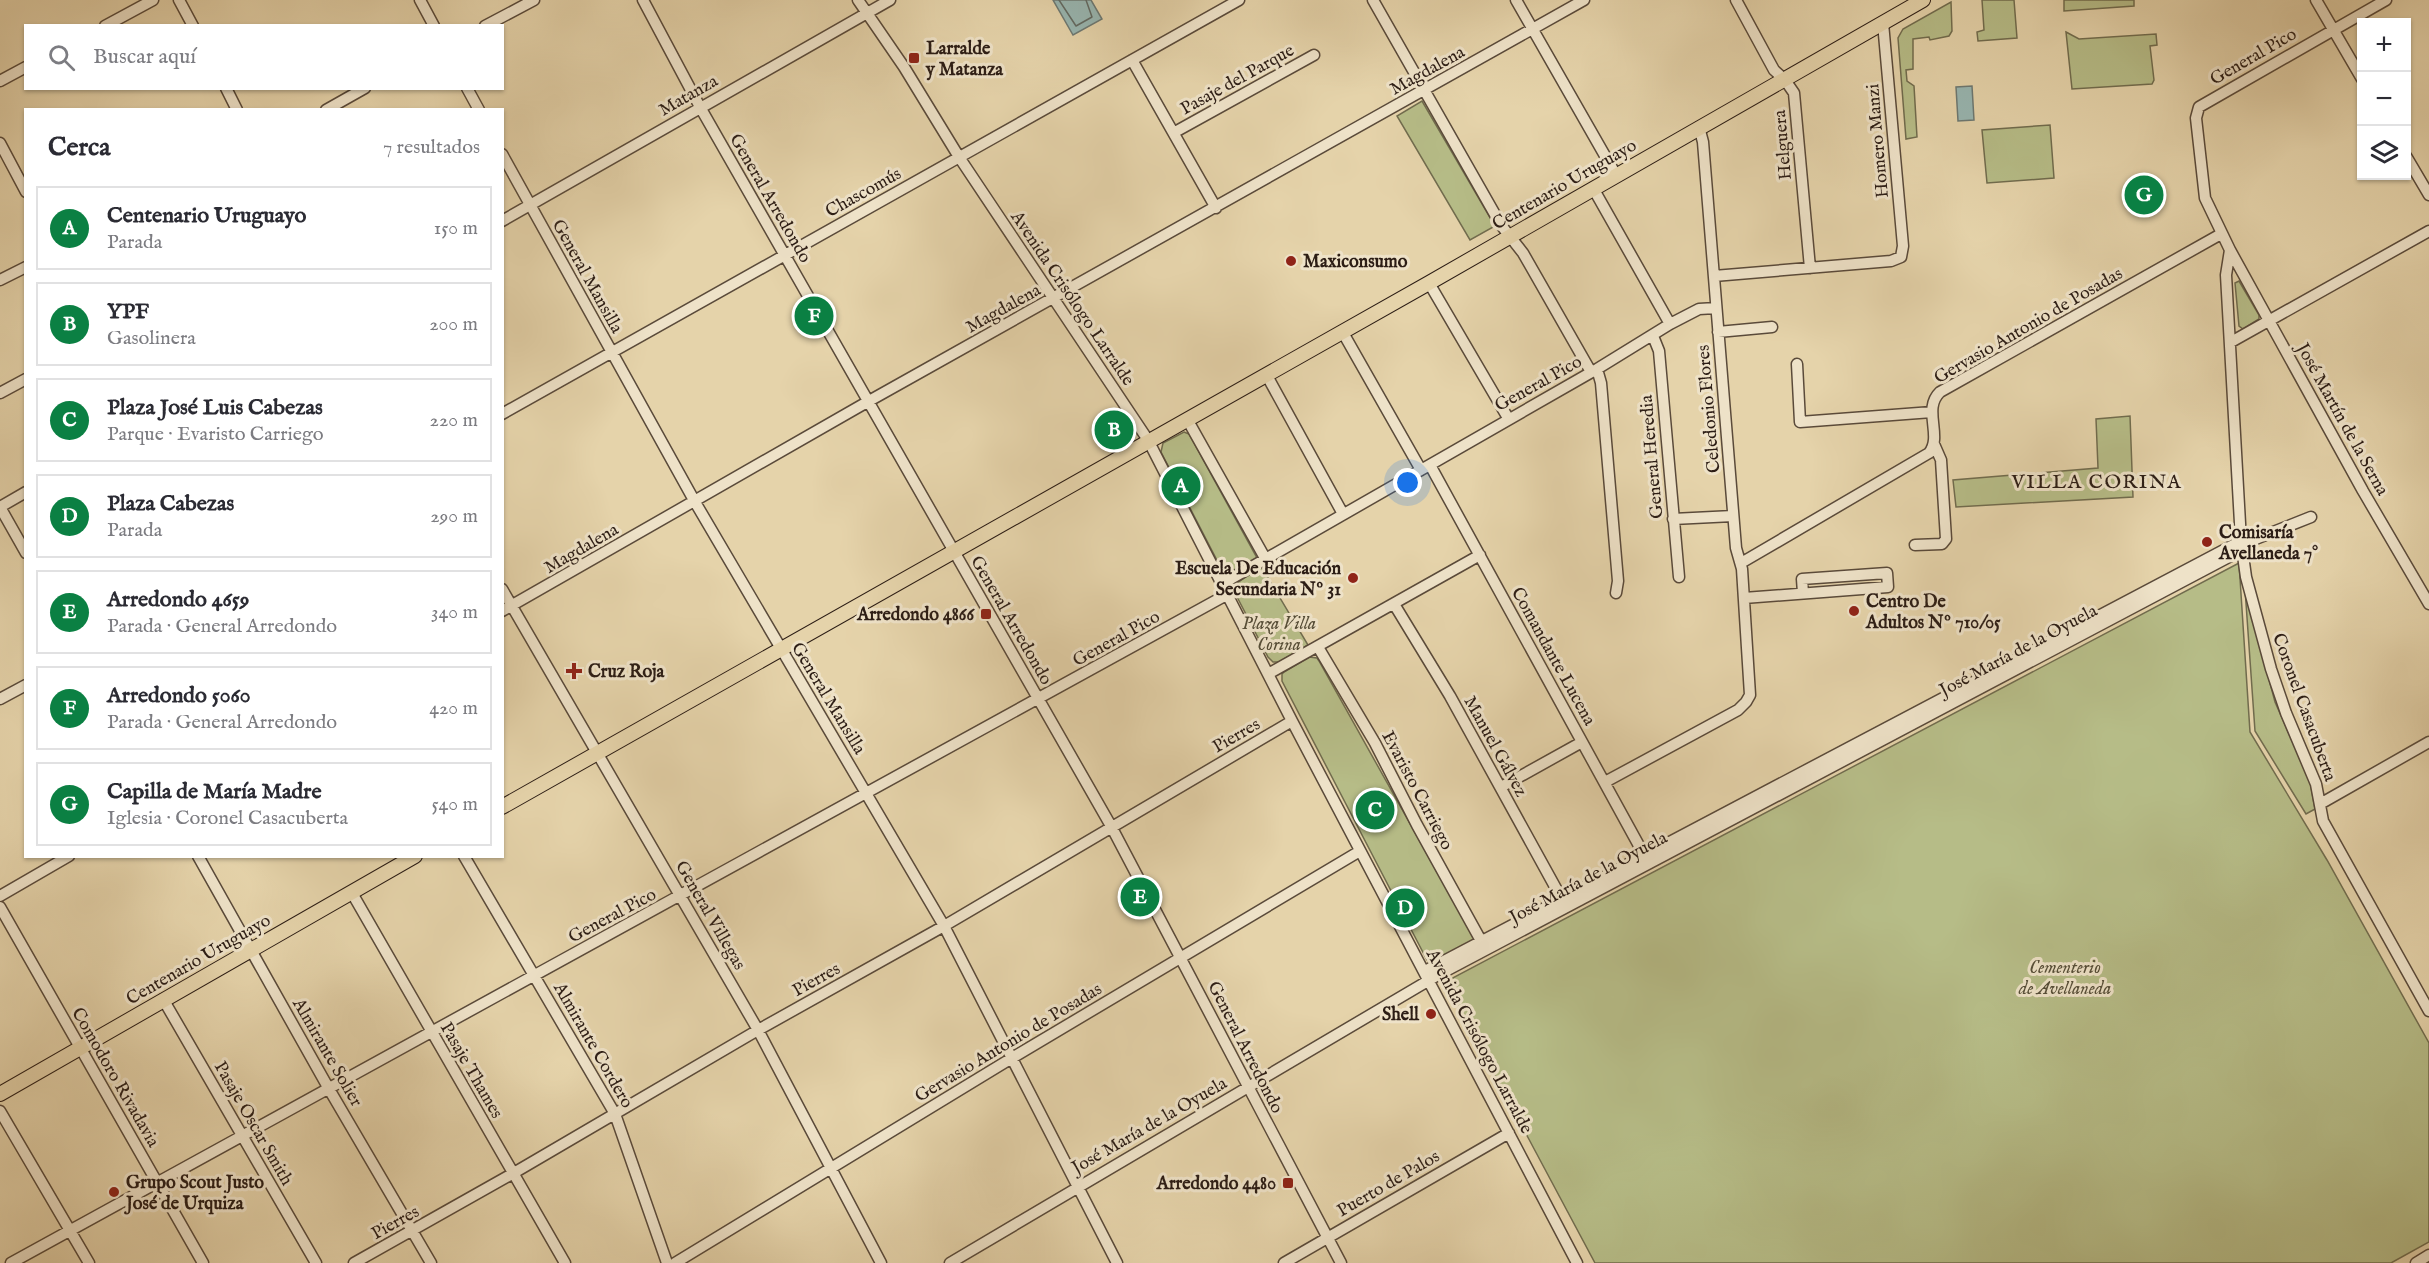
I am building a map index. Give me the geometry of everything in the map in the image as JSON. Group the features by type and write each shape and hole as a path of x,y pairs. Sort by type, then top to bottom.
{"main road":[{"name":"Centenario Uruguayo","path":"504,806 1429,283 1923,0"},
{"name":"Centenario Uruguayo","path":"0,1094 412,858"}],"street":[{"path":"109,24 153,0"},
{"path":"179,0 192,24"},
{"path":"420,0 433,24"},
{"path":"489,24 534,0"},
{"name":"General Arredondo","path":"643,0 700,107 1111,826 1341,1263"},
{"name":"Avenida Crisólogo Larralde","path":"858,0 904,68 959,157 1148,440 1292,721 1577,1263"},
{"name":"Matanza","path":"504,220 890,0"},
{"name":"Chascomús","path":"504,413 1239,0"},
{"path":"1372,0 1509,236 1523,253 1601,383 1618,581 1616,594"},
{"path":"1516,0 1616,175"},
{"name":"Magdalena","path":"507,608 868,401 1424,92 1584,0"},
{"name":"Helguera","path":"1736,0 1774,70 1794,93 1810,268"},
{"path":"2316,0 2357,72"},
{"name":"General Pico","path":"2221,234 2207,203 2202,183 2196,118 2199,107 2386,0"},
{"name":"Homero Manzi","path":"1810,268 1891,261 1901,257 1903,246 1883,23"},
{"name":"Pasaje del Parque","path":"1175,132 1314,55"},
{"path":"1132,60 1175,132 1216,208"},
{"path":"0,81 24,68"},
{"path":"227,90 236,108"},
{"path":"330,108 361,90"},
{"path":"468,90 478,108"},
{"name":"Celedonio Flores","path":"1605,782 1738,710 1746,702 1750,688 1741,563 1736,548 1733,516 1703,142 1699,127"},
{"path":"0,143 24,188"},
{"name":"General Mansilla","path":"504,158 695,502 944,926 1117,1263"},
{"path":"2411,164 2429,195"},
{"path":"1593,188 1670,324"},
{"path":"2231,342 2429,231"},
{"path":"2221,234 2230,250"},
{"name":"Gervasio Antonio de Posadas","path":"1915,546 1942,544 1946,539 1941,460 1934,444 1932,412 1932,404 1940,392 2221,234"},
{"name":"José Martín de la Serna","path":"2230,250 2363,491 2429,604"},
{"name":"Coronel Casacuberta","path":"2230,250 2226,275 2242,545 2253,605 2278,692 2312,773 2323,821 2426,999 2429,1011"},
{"path":"0,280 24,268"},
{"path":"1714,276 1810,268"},
{"path":"1429,283 1508,418"},
{"name":"General Pico","path":"1222,584 1508,418 1594,371 1670,324 1699,309 1716,308"},
{"path":"1718,332 1772,327"},
{"name":"Comandante Lucena","path":"1342,331 1480,555 1647,860"},
{"name":"General Heredia","path":"1653,336 1659,351 1679,577"},
{"path":"1797,364 1800,422 1932,412"},
{"path":"1266,374 1343,514"},
{"path":"0,393 24,380"},
{"path":"1187,419 1265,558"},
{"path":"1741,563 1923,457 1934,444"},
{"path":"24,493 0,507 24,549"},
{"path":"1673,519 1733,516"},
{"name":"José María de la Oyuela","path":"950,1263 1247,1087 1427,976 2242,545 2311,518"},
{"path":"1268,674 1480,555"},
{"path":"1744,598 1888,587 1887,573 1802,579 1803,593"},
{"name":"General Pico","path":"11,1263 1039,700 1228,594"},
{"name":"Manuel Gálvez","path":"1394,604 1501,787 1564,903"},
{"name":"General Villegas","path":"507,608 682,896 758,1030 881,1263"},
{"name":"Evaristo Carriego","path":"1318,647 1375,743 1416,825 1484,946"},
{"path":"0,699 24,686"},
{"name":"Pierres","path":"354,1263 512,1174 758,1030 944,926 1292,721"},
{"path":"1501,787 1582,742"},
{"path":"2320,804 2429,742"},
{"name":"Gervasio Antonio de Posadas","path":"675,1263 1012,1058 1360,851"},
{"path":"0,896 66,858"},
{"name":"Almirante Solier","path":"199,858 329,1089 431,1263"},
{"name":"Almirante Cordero","path":"465,858 615,1114 667,1263"},
{"name":"Pasaje Thames","path":"352,893 565,1263"},
{"name":"Comodoro Rivadavia","path":"0,907 202,1263"},
{"name":"Pasaje Oscar Smith","path":"163,999 316,1263"},
{"path":"0,1111 89,1263"},
{"name":"Puerto de Palos","path":"1284,1263 1509,1133"},
{"path":"2415,1263 2429,1255"}],"green space":[{"path":"1982,0 2014,0 2017,38 1978,41 1977,32 1984,30"},
{"path":"2064,0 2134,0 2134,6 2064,11"},
{"path":"1951,2 1952,31 1949,36 1930,40 1929,37 1913,39 1913,69 1906,70 1907,81 1914,86 1917,137 1906,139 1898,38 1903,29"},
{"path":"2066,32 2079,39 2156,34 2157,45 2150,46 2154,80 2152,84 2072,89"},
{"path":"1422,101 1495,226 1470,240 1397,116"},
{"path":"2050,125 2054,178 1987,183 1982,130"},
{"path":"2239,281 2259,315 2259,319 2243,329 2239,326 2235,283"},
{"path":"2130,416 2133,497 1956,507 1953,480 2098,468 2096,419"},
{"path":"1184,432 1189,434 1257,558 1230,572 1221,568 1161,452 1163,443"},
{"name":"Cementerio de Avellaneda","path":"2239,563 2250,732 2327,860 2429,1043 2429,1242 2391,1263 1595,1263 1445,982"},
{"name":"Plaza Villa Corina","path":"1261,566 1308,645 1279,662 1273,662 1268,657 1234,591 1236,584"},
{"path":"2245,589 2275,702 2310,781 2315,809 2306,814 2255,731"},
{"path":"1309,657 1317,658 1319,661 1474,938 1474,941 1431,963 1427,960 1282,681 1284,672"}],"water":[{"path":"1053,0 1091,0 1102,19 1073,35"},
{"path":"1972,86 1974,120 1958,121 1956,87"}],"place":[{"name":"Larralde y Matanza","path":"914,58"},
{"name":"Capilla de María Madre","path":"2144,195"},
{"name":"Maxiconsumo","path":"1291,261"},
{"name":"Arredondo 5060","path":"814,316"},
{"name":"YPF","path":"1114,430"},
{"name":"Centenario Uruguayo","path":"1181,486"},
{"name":"Comisaría Avellaneda 7°","path":"2207,542"},
{"name":"Escuela De Educación Secundaria Nº 31","path":"1353,578"},
{"name":"Centro De Adultos Nº 710/05","path":"1854,611"},
{"name":"Arredondo 4866","path":"986,614"},
{"name":"Cruz Roja","path":"574,671"},
{"name":"Plaza José Luis Cabezas","path":"1375,810"},
{"name":"Arredondo 4659","path":"1140,897"},
{"name":"Plaza Cabezas","path":"1405,908"},
{"name":"Shell","path":"1431,1014"},
{"name":"Arredondo 4480","path":"1288,1183"},
{"name":"Grupo Scout Justo José de Urquiza","path":"114,1192"}],"district":[{"name":"VILLA CORINA","path":"2097,481"}]}
